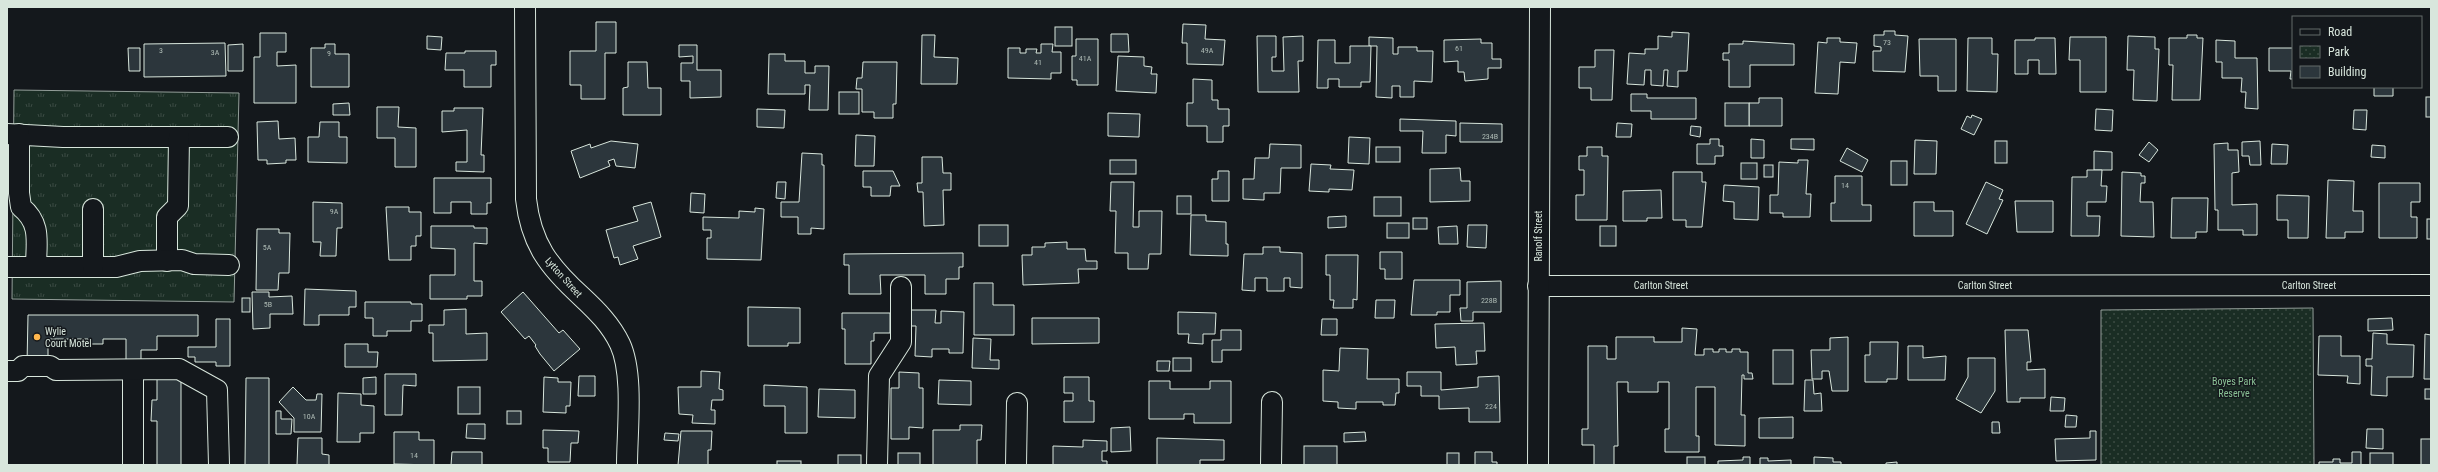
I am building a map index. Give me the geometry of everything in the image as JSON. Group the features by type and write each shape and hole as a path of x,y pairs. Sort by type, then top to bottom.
{"street":[{"name":"Lytton Street","path":"525,7 526,199 528,218 533,235 551,266 602,316 620,344 627,376 627,465"},
{"name":"Ranolf Street","path":"1538,465 1540,7"},
{"path":"36,267 36,223 30,214 14,207 19,192 13,134 228,137"},
{"path":"167,261 167,217 178,206 179,137"},
{"path":"93,208 93,267"},
{"path":"7,268 116,267 140,261 167,261 229,265"},
{"name":"Carlton Street","path":"1538,286 2431,285"},
{"path":"878,465 878,376 901,342 901,287"},
{"path":"12,371 24,366 50,366 56,370 179,369 217,390 218,465"},
{"path":"133,370 134,465"},
{"path":"1271,465 1272,402"},
{"path":"1016,465 1017,404"}],"green space":[{"path":"14,90 239,93 234,302 12,299"},
{"name":"Boyes Park Reserve","path":"2313,308 2314,465 2101,465 2101,310"}],"building":[{"path":"596,22 616,22 616,53 605,53 605,99 581,99 581,85 570,85 570,51 596,51"},
{"path":"1183,24 1206,25 1205,39 1225,40 1223,65 1187,64 1187,43 1182,43"},
{"path":"1055,27 1072,27 1072,46 1055,46"},
{"path":"1884,31 1895,31 1895,35 1908,36 1905,72 1873,71 1873,51 1881,51 1881,47 1874,46 1874,35 1884,35"},
{"path":"1672,32 1689,33 1687,71 1678,71 1678,87 1667,86 1668,70 1664,70 1663,86 1651,85 1651,70 1645,70 1644,85 1627,84 1629,53 1645,54 1645,49 1658,49 1658,36 1672,37"},
{"path":"260,33 286,33 286,52 277,52 277,66 296,65 296,103 254,103 254,57 260,57"},
{"path":"1111,34 1128,34 1129,52 1111,52"},
{"path":"922,35 935,35 934,57 958,58 957,84 921,84"},
{"path":"2187,35 2197,35 2197,38 2203,38 2200,100 2172,100 2173,65 2169,65 2169,38 2187,38"},
{"path":"427,36 442,37 441,50 427,49"},
{"path":"1257,36 1276,36 1276,57 1272,57 1272,71 1284,71 1283,37 1303,36 1303,61 1298,61 1299,92 1258,92"},
{"path":"2128,36 2155,37 2155,49 2159,49 2157,101 2133,100 2134,70 2127,70"},
{"path":"1369,37 1393,38 1393,54 1398,54 1398,47 1417,47 1417,51 1433,51 1432,82 1414,81 1414,97 1400,97 1400,86 1392,86 1392,98 1376,97 1377,46 1369,46"},
{"path":"2070,37 2106,37 2106,92 2080,92 2080,60 2069,60"},
{"path":"1827,38 1840,38 1840,42 1857,43 1855,63 1840,62 1838,94 1815,93 1818,42 1827,43"},
{"path":"1968,38 1992,38 1992,54 1998,54 1997,92 1967,91"},
{"path":"2035,38 2055,38 2056,74 2039,74 2039,60 2028,60 2028,74 2015,74 2015,40 2035,40"},
{"path":"1076,39 1098,39 1098,85 1077,85 1077,80 1072,80 1072,56 1076,56"},
{"path":"1481,39 1481,43 1492,43 1492,59 1501,59 1501,68 1488,68 1488,79 1465,81 1464,72 1458,72 1458,61 1444,62 1444,40"},
{"path":"1919,39 1956,39 1956,91 1938,91 1938,76 1920,76"},
{"path":"1318,40 1335,40 1335,63 1350,63 1350,46 1371,46 1370,82 1361,82 1361,87 1339,87 1339,79 1328,79 1328,88 1317,88"},
{"path":"2216,40 2235,41 2235,58 2257,58 2258,109 2245,108 2246,92 2241,92 2242,78 2222,78 2222,62 2216,62"},
{"path":"1743,41 1794,44 1794,65 1750,65 1750,87 1729,87 1729,60 1723,60 1723,53 1729,53 1729,44 1743,44"},
{"path":"225,43 226,76 144,77 144,44"},
{"path":"243,44 243,71 228,71 228,45"},
{"path":"325,44 335,44 335,54 349,54 349,87 311,87 311,48 325,48"},
{"path":"1041,44 1053,44 1052,52 1061,52 1061,73 1051,73 1051,79 1008,78 1008,48 1020,48 1020,53 1026,53 1026,49 1037,49 1036,53 1041,53"},
{"path":"679,45 697,45 697,70 721,70 721,97 690,98 690,81 681,81 681,63 693,63 693,56 679,57"},
{"path":"128,48 140,48 140,71 129,71"},
{"path":"2269,48 2292,48 2292,79 2290,79 2291,71 2269,71"},
{"path":"1595,50 1614,50 1612,100 1591,100 1591,88 1579,88 1579,67 1595,67"},
{"path":"465,51 496,51 496,65 491,65 491,87 464,87 464,70 445,70 446,53 465,53"},
{"path":"769,54 785,54 785,61 805,61 805,73 815,73 815,66 829,66 828,110 809,110 810,85 805,85 805,94 768,94"},
{"path":"1118,56 1144,57 1144,66 1152,67 1151,74 1157,74 1156,93 1116,91"},
{"path":"628,62 647,62 648,88 661,88 661,115 623,115 623,88 628,87"},
{"path":"863,62 897,62 896,104 893,104 893,118 874,118 874,112 862,112 862,89 856,89 857,78 862,78"},
{"path":"1193,79 1212,80 1212,100 1218,100 1218,109 1229,109 1229,126 1223,126 1223,142 1207,142 1207,126 1187,126 1187,103 1193,103"},
{"path":"2374,88 2393,88 2393,96 2374,96"},
{"path":"839,92 859,92 859,114 839,114"},
{"path":"1631,94 1647,94 1647,98 1696,98 1696,119 1651,119 1651,111 1631,111"},
{"path":"2426,97 2431,97 2431,117 2426,117"},
{"path":"1759,98 1782,98 1782,126 1749,126 1749,103 1759,103"},
{"path":"349,103 350,115 333,115 333,104"},
{"path":"1725,103 1749,103 1749,126 1725,126"},
{"path":"377,107 399,107 398,127 416,128 416,167 395,167 395,138 377,138"},
{"path":"454,108 483,108 481,155 484,155 484,172 456,171 456,162 467,162 467,130 442,132 442,111 454,111"},
{"path":"757,109 785,110 784,128 757,127"},
{"path":"2096,109 2113,110 2112,131 2095,130"},
{"path":"2354,110 2367,110 2366,130 2353,129"},
{"path":"1108,113 1140,114 1139,137 1108,136"},
{"path":"1972,115 1982,119 1974,135 1961,129 1967,116 1971,118"},
{"path":"1400,119 1456,121 1456,136 1446,135 1446,153 1422,153 1423,131 1400,131"},
{"path":"278,121 279,139 295,138 296,160 286,160 286,163 267,164 267,160 258,160 257,122"},
{"path":"320,122 339,122 339,137 347,137 347,163 308,162 308,137 319,137"},
{"path":"1460,123 1502,124 1502,142 1460,142"},
{"path":"1617,123 1632,124 1631,137 1616,137"},
{"path":"1691,126 1701,127 1700,137 1690,135"},
{"path":"856,135 875,136 874,166 855,166"},
{"path":"1349,137 1370,138 1369,164 1348,163"},
{"path":"1710,139 1719,139 1719,146 1723,146 1723,156 1715,156 1715,164 1697,164 1697,144 1710,144"},
{"path":"1751,139 1764,140 1764,158 1751,158"},
{"path":"1791,139 1814,139 1814,150 1791,149"},
{"path":"1915,140 1937,141 1936,174 1914,174"},
{"path":"611,141 638,144 635,168 616,166 614,159 608,161 610,166 580,178 571,151 590,144 591,148"},
{"path":"1995,141 2007,141 2007,163 1995,163"},
{"path":"2260,141 2261,165 2250,165 2249,156 2242,156 2242,142"},
{"path":"2149,142 2158,150 2149,162 2139,155"},
{"path":"2228,143 2228,150 2238,150 2239,172 2232,173 2232,205 2257,204 2257,235 2243,235 2243,230 2218,230 2218,210 2215,210 2214,144"},
{"path":"1270,144 1301,145 1301,168 1281,168 1280,193 1264,193 1264,200 1243,199 1243,179 1254,179 1255,158 1269,158"},
{"path":"2272,144 2288,145 2287,164 2271,164"},
{"path":"2372,145 2385,146 2385,158 2371,157"},
{"path":"1376,147 1400,147 1400,162 1376,162"},
{"path":"1587,147 1602,147 1602,156 1608,156 1607,220 1576,220 1576,195 1584,195 1584,170 1579,170 1579,156 1587,156"},
{"path":"1847,148 1868,160 1862,172 1840,161"},
{"path":"2094,151 2112,152 2112,170 2094,170"},
{"path":"802,153 822,154 822,165 824,165 824,229 811,228 811,234 798,234 798,217 781,217 781,202 799,202"},
{"path":"922,157 942,157 943,173 951,173 951,190 943,190 944,225 924,226 923,192 918,192 917,183 922,183"},
{"path":"1110,160 1136,160 1136,174 1110,174"},
{"path":"1798,160 1808,160 1806,194 1811,194 1810,217 1783,217 1783,213 1770,213 1770,195 1778,195 1779,162 1798,163"},
{"path":"1891,161 1907,161 1907,185 1891,185"},
{"path":"1741,163 1757,163 1757,179 1741,179"},
{"path":"1311,164 1331,165 1330,169 1354,170 1352,190 1329,189 1329,192 1309,191"},
{"path":"1764,165 1773,165 1773,177 1764,177"},
{"path":"1460,168 1461,181 1470,181 1470,201 1430,202 1430,169"},
{"path":"2087,170 2102,170 2101,186 2107,186 2106,202 2087,202 2087,216 2100,216 2099,236 2071,236 2072,177 2087,177"},
{"path":"863,171 893,171 900,186 891,186 890,196 871,196 871,187 863,187"},
{"path":"1218,171 1229,171 1229,201 1212,201 1212,179 1218,179"},
{"path":"1673,172 1702,172 1702,182 1706,182 1702,227 1686,227 1686,220 1673,220"},
{"path":"2122,172 2141,173 2141,176 2145,176 2145,183 2141,183 2140,202 2153,202 2154,237 2121,236"},
{"path":"1835,176 1862,176 1862,205 1871,205 1871,221 1831,221 1831,203 1835,203"},
{"path":"434,178 491,178 491,203 487,203 487,214 471,214 471,202 451,202 451,213 434,213"},
{"path":"2328,180 2354,181 2353,211 2363,211 2363,232 2345,232 2345,238 2326,238"},
{"path":"777,182 786,182 785,199 776,198"},
{"path":"1111,182 1134,182 1133,227 1139,227 1139,211 1162,211 1161,254 1149,254 1148,269 1128,269 1128,253 1115,253 1116,211 1110,211"},
{"path":"1986,182 2003,190 1999,199 2003,200 1987,234 1966,224"},
{"path":"2379,183 2420,183 2420,202 2411,202 2411,217 2417,217 2417,238 2379,238"},
{"path":"1724,185 1759,187 1758,220 1734,219 1734,202 1723,201"},
{"path":"1661,190 1662,218 1647,218 1647,221 1623,221 1623,191"},
{"path":"691,193 705,194 704,213 690,212"},
{"path":"2277,195 2309,196 2308,238 2288,238 2288,220 2277,220"},
{"path":"1177,196 1191,196 1191,214 1177,214"},
{"path":"1374,197 1401,197 1401,216 1374,216"},
{"path":"2172,198 2208,198 2207,232 2196,232 2196,238 2171,238"},
{"path":"2015,201 2053,201 2053,232 2017,232"},
{"path":"313,202 342,203 342,228 337,228 336,256 320,256 321,242 313,242"},
{"path":"651,202 661,237 633,246 638,259 620,265 618,257 614,258 606,230 638,221 633,207"},
{"path":"1914,202 1934,202 1934,211 1953,211 1953,236 1914,236"},
{"path":"386,207 409,207 409,212 421,212 421,236 416,236 416,246 411,246 411,260 389,260"},
{"path":"755,208 764,209 761,260 707,259 707,238 711,238 711,230 703,230 703,217 739,218 739,211 755,212"},
{"path":"1191,215 1206,215 1206,221 1226,222 1226,244 1228,244 1228,256 1190,255"},
{"path":"1346,216 1346,227 1328,228 1328,217"},
{"path":"1413,218 1427,218 1427,229 1413,229"},
{"path":"2427,219 2431,219 2431,239 2427,239"},
{"path":"1387,223 1409,223 1409,238 1387,238"},
{"path":"979,225 1008,225 1008,246 979,246"},
{"path":"1468,225 1487,225 1486,248 1467,247"},
{"path":"431,226 474,226 474,228 487,228 487,244 474,243 474,281 482,281 482,296 467,296 467,299 430,299 430,275 455,275 455,249 431,248"},
{"path":"1457,226 1458,244 1439,244 1438,227"},
{"path":"1600,226 1616,226 1616,246 1600,246"},
{"path":"257,229 279,229 279,233 290,233 289,273 279,273 278,290 256,290"},
{"path":"1067,242 1067,249 1085,249 1086,261 1097,261 1097,269 1078,269 1079,283 1023,285 1022,255 1032,255 1032,247 1045,247 1045,243"},
{"path":"1263,247 1280,247 1280,252 1302,253 1302,288 1290,287 1290,278 1284,278 1284,291 1267,291 1267,278 1255,278 1255,291 1242,290 1244,254 1263,254"},
{"path":"1380,252 1402,252 1402,279 1385,279 1385,269 1380,269"},
{"path":"963,253 963,267 959,267 959,279 946,279 946,294 925,294 925,275 880,275 881,294 849,294 849,265 844,265 844,254"},
{"path":"1326,255 1358,255 1357,300 1353,299 1353,308 1333,308 1334,300 1330,300 1330,275 1326,275"},
{"path":"1414,280 1460,280 1460,295 1450,295 1450,312 1437,312 1437,315 1411,315"},
{"path":"1501,281 1501,312 1473,312 1473,321 1461,321 1460,308 1467,308 1467,282"},
{"path":"974,283 993,283 993,305 1014,305 1014,335 974,335"},
{"path":"305,289 356,291 356,307 349,307 349,315 319,315 319,325 304,325"},
{"path":"252,292 269,292 269,297 292,296 293,314 270,314 270,328 253,329"},
{"path":"523,292 559,333 563,330 580,349 554,371 540,354 535,346 536,345 529,336 525,339 501,312"},
{"path":"242,298 250,298 250,312 242,312"},
{"path":"1376,300 1395,300 1394,318 1375,318"},
{"path":"365,302 411,302 411,304 422,304 422,321 411,321 411,331 387,331 387,336 373,336 373,318 365,318"},
{"path":"748,307 800,308 800,343 788,343 788,346 748,346"},
{"path":"466,309 466,334 487,333 487,360 433,361 433,333 429,333 429,325 444,325 444,310"},
{"path":"910,310 936,310 935,323 941,323 941,311 964,312 963,353 949,353 949,349 932,349 932,357 915,356 916,326 910,326"},
{"path":"1178,312 1216,313 1215,334 1203,334 1203,344 1188,343 1189,334 1178,334"},
{"path":"842,313 890,313 890,333 874,333 874,341 871,341 871,364 845,364 845,329 842,329"},
{"path":"28,315 198,315 198,336 157,336 157,350 141,350 141,365 126,365 126,339 103,339 103,344 88,344 88,339 48,339 48,364 27,364"},
{"path":"1032,318 1099,318 1099,343 1032,344"},
{"path":"2392,318 2393,330 2368,331 2368,319"},
{"path":"216,319 230,319 230,366 216,366 216,362 195,362 195,357 188,357 188,347 216,347"},
{"path":"1322,319 1337,319 1337,335 1321,335"},
{"path":"1484,323 1485,351 1476,351 1477,364 1456,365 1455,347 1436,348 1435,324"},
{"path":"1682,328 1697,329 1695,355 1704,355 1704,349 1713,349 1713,352 1719,352 1719,349 1726,349 1726,352 1732,352 1732,349 1740,349 1740,352 1748,352 1748,373 1752,373 1753,379 1744,379 1744,375 1742,375 1741,415 1745,415 1745,446 1715,445 1715,387 1696,387 1696,436 1699,436 1699,452 1665,452 1665,429 1669,429 1669,382 1658,382 1658,392 1628,392 1628,382 1617,382 1618,446 1614,446 1614,465 1594,465 1594,445 1582,445 1582,429 1588,429 1588,346 1607,346 1607,359 1616,359 1616,337 1654,337 1654,342 1682,342"},
{"path":"1221,330 1241,330 1241,350 1222,350 1222,362 1212,362 1212,340 1221,340"},
{"path":"2005,330 2028,330 2031,362 2027,362 2027,370 2045,369 2045,398 2020,398 2020,402 2007,402"},
{"path":"2373,333 2387,334 2387,344 2414,345 2413,377 2387,377 2387,396 2371,395 2372,366 2366,366 2366,359 2372,359"},
{"path":"2425,334 2431,335 2431,379 2424,379"},
{"path":"2319,336 2341,336 2341,356 2360,356 2360,384 2347,383 2348,376 2318,375"},
{"path":"1848,337 1848,391 1832,391 1829,371 1822,371 1822,379 1812,379 1811,350 1830,350 1830,338"},
{"path":"973,338 991,339 990,360 999,360 999,369 972,368"},
{"path":"1870,342 1898,342 1897,379 1887,379 1887,382 1865,382 1865,355 1870,355"},
{"path":"345,344 368,344 368,352 378,352 377,367 345,367"},
{"path":"1908,346 1923,346 1923,358 1946,356 1945,380 1908,380"},
{"path":"1340,348 1368,349 1367,379 1399,379 1399,393 1396,393 1395,405 1383,405 1383,402 1356,402 1356,409 1338,408 1338,402 1323,401 1323,370 1339,371"},
{"path":"1773,350 1793,350 1793,384 1773,384"},
{"path":"1173,358 1191,358 1191,371 1173,371"},
{"path":"1968,358 1995,358 1995,391 1981,413 1956,399 1968,377"},
{"path":"1157,361 1170,361 1169,371 1157,371"},
{"path":"701,371 720,372 719,389 723,390 723,400 712,400 711,410 715,410 715,424 692,423 693,415 679,414 678,387 701,387"},
{"path":"899,372 919,373 919,388 923,388 923,428 909,427 909,439 891,439 891,388 899,388"},
{"path":"1407,372 1441,372 1441,390 1478,387 1478,377 1499,376 1500,422 1469,422 1469,408 1439,409 1439,396 1421,396 1421,386 1407,386"},
{"path":"385,374 416,374 416,386 403,385 402,415 385,415"},
{"path":"157,375 181,375 181,465 157,465 157,421 151,421 152,400 157,400"},
{"path":"579,376 595,376 595,396 578,396"},
{"path":"376,377 376,394 363,394 363,378"},
{"path":"544,377 558,378 558,382 571,382 570,406 566,406 566,413 543,412"},
{"path":"1064,377 1089,377 1089,401 1094,401 1094,422 1064,422 1064,401 1073,401 1073,393 1064,393"},
{"path":"246,378 269,378 269,465 245,465"},
{"path":"939,380 971,381 971,405 938,404"},
{"path":"1805,380 1813,380 1814,394 1821,393 1822,411 1804,411"},
{"path":"1149,381 1170,381 1170,389 1210,389 1210,381 1231,381 1231,423 1194,423 1194,414 1184,414 1184,419 1149,419"},
{"path":"764,385 807,387 807,433 785,433 785,406 764,406"},
{"path":"293,387 306,400 316,400 317,394 322,394 321,432 294,432 294,418 279,402"},
{"path":"458,387 480,387 480,414 458,414"},
{"path":"819,389 855,390 855,418 818,417"},
{"path":"2425,389 2431,389 2431,399 2425,399"},
{"path":"338,393 361,394 361,405 374,406 374,433 360,433 360,442 337,442"},
{"path":"2051,397 2065,398 2064,411 2050,411"},
{"path":"276,411 281,411 281,419 292,419 291,434 276,434"},
{"path":"507,411 521,411 521,424 507,424"},
{"path":"2066,415 2077,416 2076,427 2065,427"},
{"path":"1793,417 1793,438 1759,438 1759,418"},
{"path":"1992,422 1999,422 2000,433 1992,433"},
{"path":"467,424 485,424 485,439 466,438"},
{"path":"960,425 982,425 981,440 977,440 977,465 933,465 933,430 960,430"},
{"path":"1130,427 1131,451 1111,452 1111,428"},
{"path":"2367,429 2383,429 2383,449 2366,448"},
{"path":"543,430 579,431 578,443 571,443 570,462 548,462 548,448 543,448"},
{"path":"681,431 712,431 711,450 708,450 708,465 678,465"},
{"path":"2090,431 2096,431 2096,460 2056,461 2055,439 2090,438"},
{"path":"394,432 419,432 419,440 434,440 434,465 394,464"},
{"path":"1365,432 1366,441 1344,442 1344,433"},
{"path":"665,433 679,434 678,441 664,440"},
{"path":"298,438 322,438 322,454 329,455 329,465 297,465"},
{"path":"1157,438 1224,440 1224,460 1200,460 1200,465 1157,465"},
{"path":"2421,439 2431,439 2431,465 2421,465"},
{"path":"1083,440 1107,441 1107,451 1102,451 1102,461 1107,461 1107,465 1053,465 1053,446 1083,447"},
{"path":"1304,446 1337,446 1337,465 1304,465"},
{"path":"452,452 482,452 482,465 451,465"},
{"path":"1475,452 1492,452 1492,462 1497,462 1497,465 1475,465"},
{"path":"2352,452 2361,452 2361,465 2319,465 2319,462 2333,462 2333,459 2340,459 2340,463 2352,463"},
{"path":"898,453 920,453 920,465 898,465"},
{"path":"1447,453 1459,453 1459,465 1447,465"},
{"path":"2370,453 2393,453 2393,465 2370,465"},
{"path":"838,455 861,455 861,465 838,465"},
{"path":"1687,457 1705,457 1705,465 1687,465"},
{"path":"1743,457 1750,457 1750,465 1718,465 1718,461 1743,460"},
{"path":"1814,457 1833,458 1833,462 1841,462 1841,465 1814,465"},
{"path":"1760,458 1768,458 1768,461 1791,460 1791,465 1760,465"},
{"path":"777,461 801,461 801,465 777,465"},
{"path":"1897,462 1897,465 1886,465 1886,463"}],"place":[{"name":"Wylie Court Motel","path":"37,337"}]}
